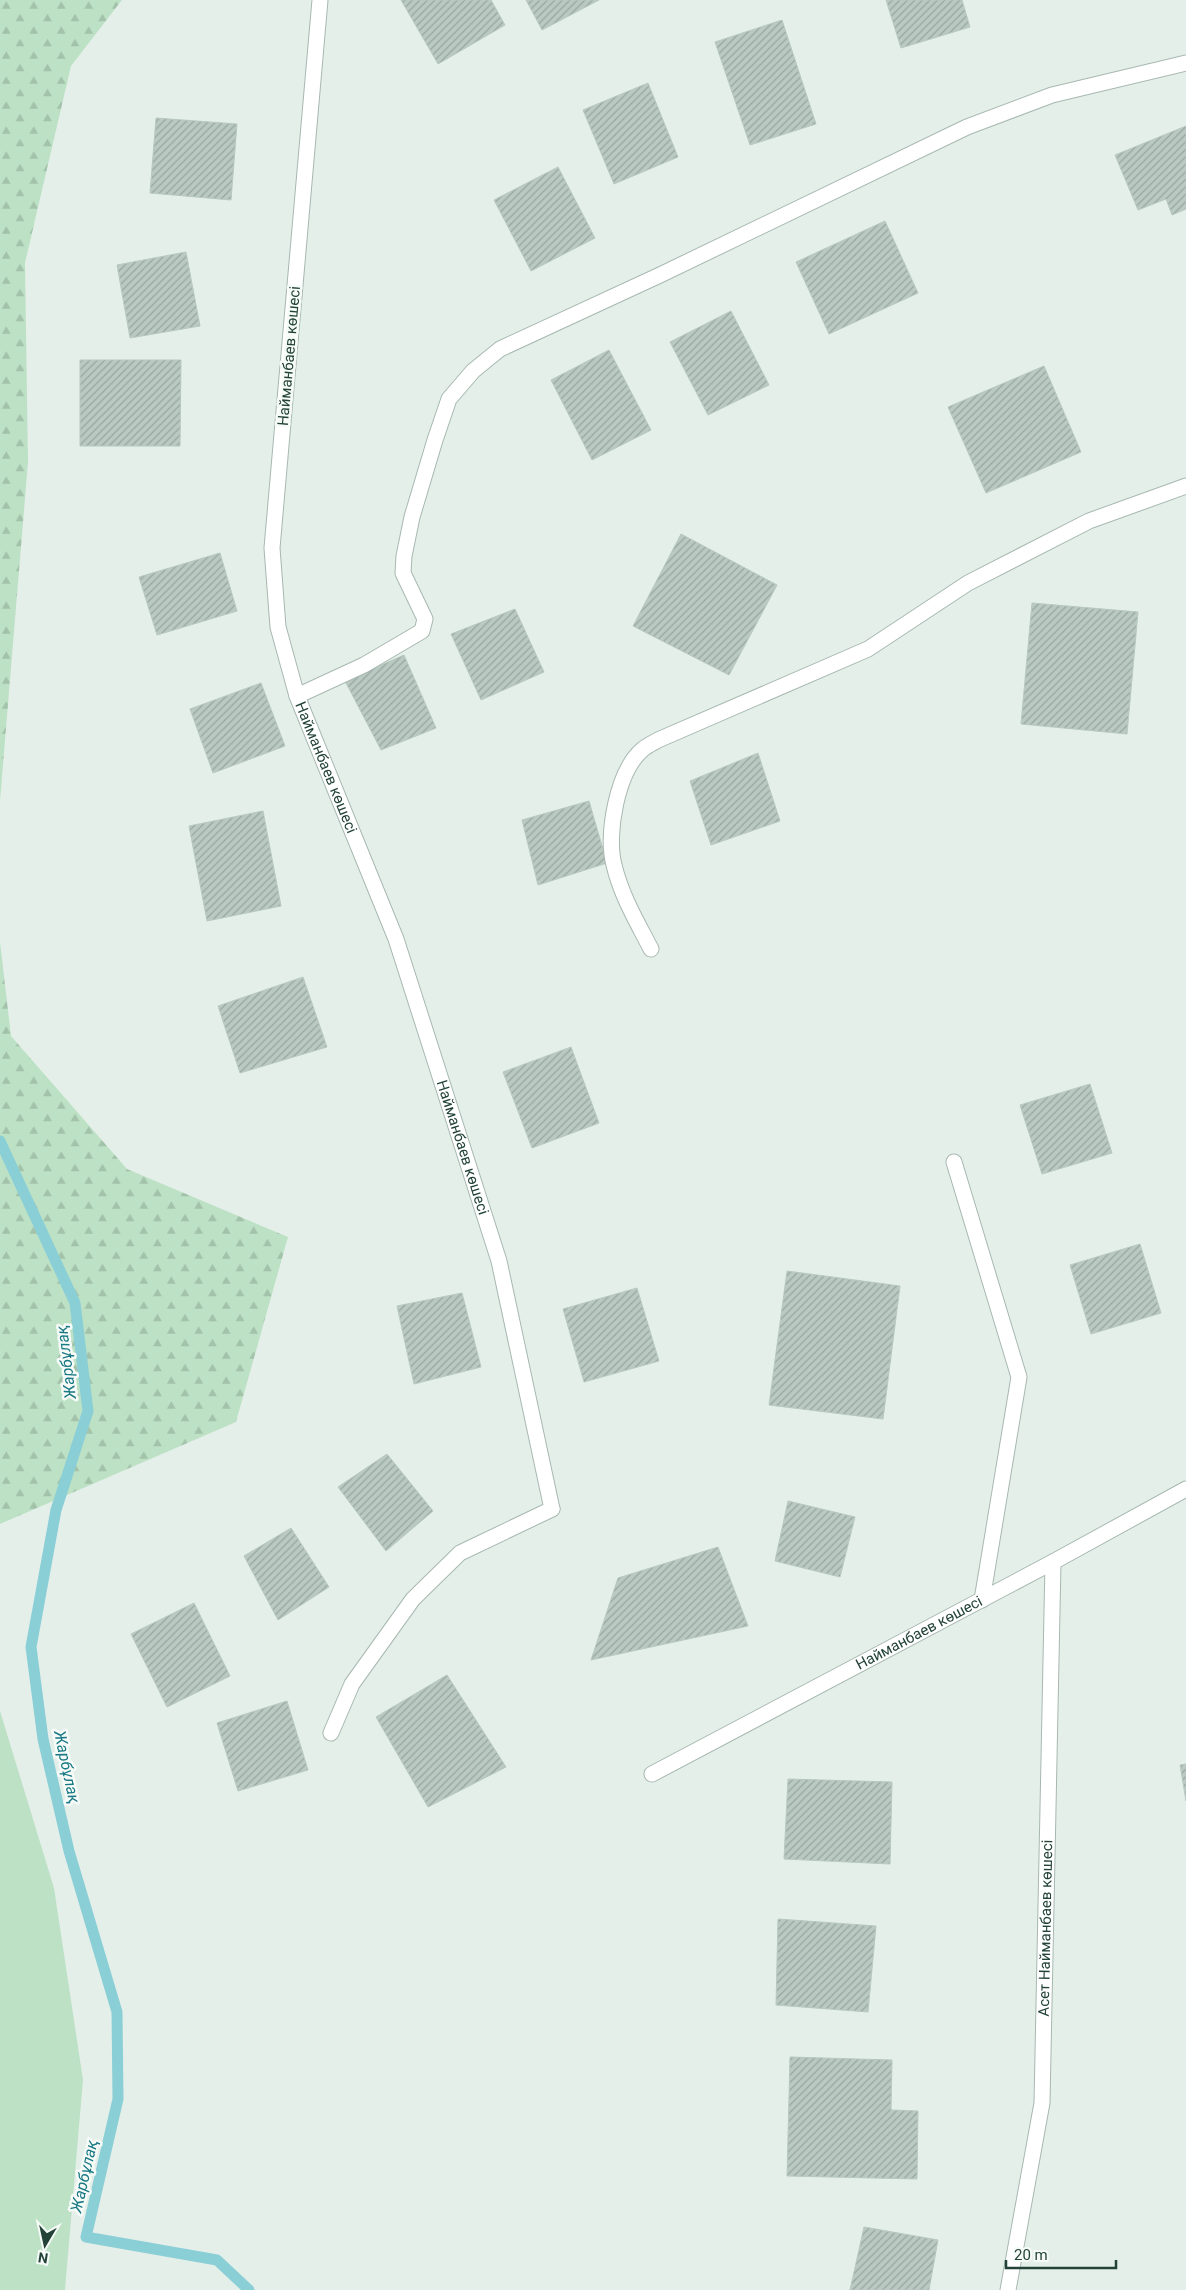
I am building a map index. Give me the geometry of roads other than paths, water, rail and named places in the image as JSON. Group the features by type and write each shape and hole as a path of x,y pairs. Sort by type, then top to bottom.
{"street":[{"name":"Найманбаев көшесі","path":"320,0 272,548 278,627 297,696 396,940 499,1261 552,1510 460,1553 413,1599 352,1684 331,1733"},
{"path":"297,696 364,665 422,631 425,619 404,573 404,556 412,517 434,440 449,400 473,371 500,349 660,275 967,127 1052,94 1186,62"},
{"path":"651,949 630,909 613,864 612,822 620,786 641,750 658,740 868,650 968,583 1089,520 1186,486"},
{"path":"954,1162 1019,1377 982,1600"},
{"name":"Найманбаев көшесі","path":"652,1774 982,1600 1186,1489"},
{"name":"Асет Найманбаев көшесі","path":"1008,2290 1042,2103 1053,1562"}],"waterway":[{"name":"Жарбұлақ","path":"0,1141 75,1303 88,1411 56,1510 31,1647 43,1739 69,1851 117,2012 118,2099 86,2237 217,2260 249,2290"}]}
